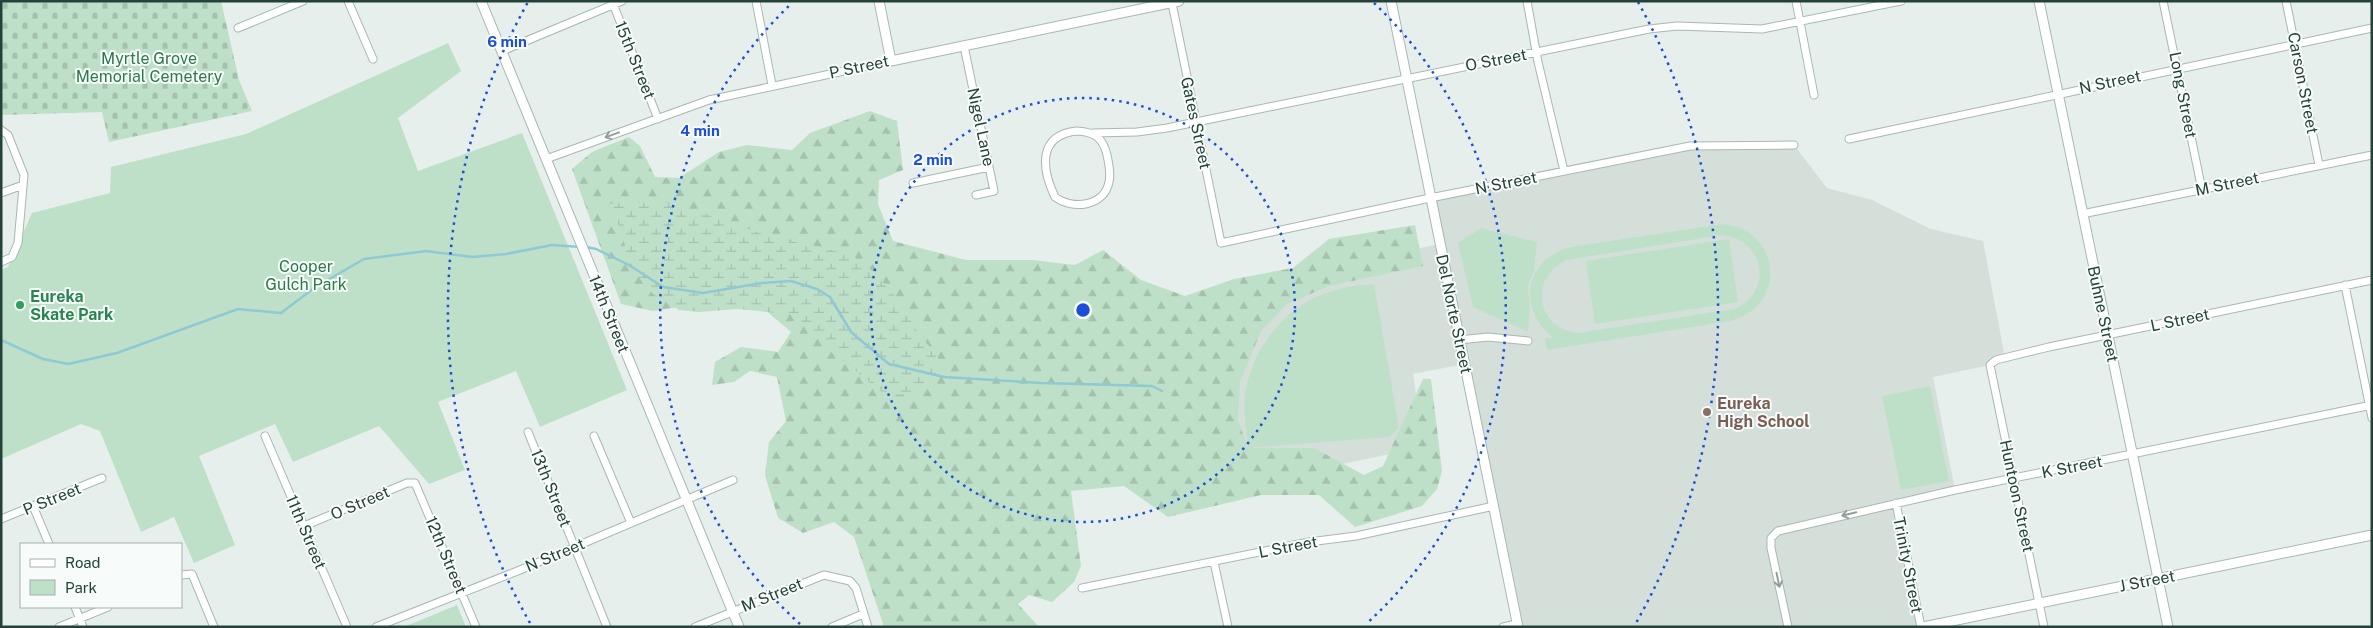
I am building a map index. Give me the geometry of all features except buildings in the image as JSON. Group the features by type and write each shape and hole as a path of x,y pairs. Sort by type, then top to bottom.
{"street":[{"path":"238,28 303,1"},
{"path":"348,1 372,59"},
{"name":"14th Street","path":"480,1 739,627"},
{"path":"502,52 613,3 622,1"},
{"path":"756,1 772,85"},
{"path":"879,1 891,61"},
{"name":"Del Norte Street","path":"1391,1 1518,625"},
{"path":"1527,1 1536,52 1564,171"},
{"path":"1796,1 1814,95"},
{"name":"O Street","path":"1093,133 1143,131 1195,122 1656,28 1677,26 1755,30 1901,1"},
{"name":"Buhne Street","path":"2039,1 2168,627"},
{"name":"Long Street","path":"2163,1 2202,190"},
{"name":"Carson Street","path":"2286,1 2319,165"},
{"name":"P Street","path":"546,159 709,100 772,85 1175,2"},
{"name":"Gates Street","path":"1175,2 1195,122 1221,243"},
{"name":"15th Street","path":"613,3 658,118"},
{"name":"N Street","path":"1849,138 2372,28"},
{"name":"Nigel Lane","path":"964,46 994,191 976,195"},
{"path":"1,262 12,257 18,243 24,184 24,175 8,136 2,130"},
{"path":"1077,131 1093,133 1100,138 1105,149 1110,171 1107,188 1103,195 1094,201 1077,205 1066,203 1055,196 1052,191 1046,163 1046,149 1063,134 1077,131"},
{"name":"N Street","path":"1221,243 1430,198 1690,146 1794,145"},
{"name":"M Street","path":"2082,214 2372,155"},
{"path":"913,183 989,167"},
{"path":"1,193 24,184"},
{"name":"L Street","path":"1990,365 1996,360 2040,349 2372,280"},
{"path":"2345,285 2372,418"},
{"path":"1459,340 1488,337 1528,341"},
{"name":"Huntoon Street","path":"1990,365 2044,627"},
{"name":"K Street","path":"1788,627 1771,548 1771,538 1778,531 2013,478 2370,405"},
{"name":"13th Street","path":"528,432 607,627"},
{"name":"11th Street","path":"265,436 347,627"},
{"path":"594,436 630,523"},
{"name":"P Street","path":"1,520 102,478"},
{"name":"N Street","path":"376,627 733,480"},
{"name":"O Street","path":"304,526 407,483 416,482"},
{"name":"12th Street","path":"416,482 476,627"},
{"name":"Trinity Street","path":"1896,503 1922,627"},
{"path":"33,506 49,543"},
{"name":"L Street","path":"1082,588 1324,540 1356,536 1494,506"},
{"name":"J Street","path":"1922,627 2372,535"},
{"path":"1214,562 1228,627"},
{"path":"182,575 192,574 214,627"},
{"name":"M Street","path":"695,627 815,577 832,576 850,581 860,596 862,614"},
{"path":"75,608 83,627"},
{"path":"59,627 105,608"},
{"path":"832,627 862,614 868,627"},
{"path":"1504,627 1518,625"}],"shaded area":[{"name":"Eureka High School","path":"1794,145 1827,188 1872,200 1931,229 1983,241 2005,358 1990,365 1933,377 1955,490 1896,503 1921,627 1518,627 1464,364 1413,374 1424,447 1231,487 1191,297 1439,244 1430,198 1690,146"}],"green space":[{"name":"Myrtle Grove Memorial Cemetery","path":"1,1 221,1 239,80 252,111 109,142 102,112 1,115"},
{"name":"Cooper Gulch Park","path":"448,43 461,71 398,118 418,171 522,133 627,390 540,427 516,371 438,402 465,470 429,484 379,426 293,462 275,424 199,456 235,545 194,563 174,517 141,532 100,431 81,424 1,459 1,270 8,267 32,213 110,193 111,167 246,134"},
{"path":"870,111 897,121 903,170 879,180 878,204 893,241 966,260 1032,260 1075,265 1103,250 1141,280 1185,296 1234,279 1293,268 1329,239 1415,225 1423,266 1329,286 1287,304 1261,331 1240,382 1238,420 1248,448 1314,448 1364,475 1383,466 1423,379 1431,379 1442,471 1437,489 1422,506 1355,527 1319,495 1261,495 1168,517 1124,486 1071,491 1081,566 1074,582 1052,602 1029,595 1018,604 1039,627 884,627 854,537 834,522 803,533 778,518 765,475 769,442 786,421 777,377 750,371 734,382 712,385 715,362 741,347 778,352 791,332 756,302 715,301 653,311 621,304 572,169 592,152 629,137 640,146 655,177 679,178 719,152 747,145 792,150 810,133"},
{"path":"673,203 772,237 850,254 874,272 892,292 921,337 938,356 938,376 923,387 901,395 880,391 829,349 806,324 789,314 737,309 700,312 679,310 653,294 629,265 621,228 602,204"},
{"path":"1722,224 1742,229 1757,239 1766,253 1770,269 1769,285 1762,301 1749,313 1730,321 1547,350 1545,339 1553,337 1541,326 1534,313 1530,299 1531,286 1535,273 1544,262 1556,253 1571,247","holes":["1722,235 1737,239 1748,246 1755,256 1759,267 1759,279 1755,291 1747,301 1734,309 1578,333 1564,329 1553,322 1546,313 1542,301 1542,290 1546,278 1555,268 1567,260"]},
{"path":"1481,228 1537,242 1534,271 1528,286 1530,311 1528,332 1473,307 1458,243"},
{"path":"1729,239 1738,302 1595,324 1586,261"},
{"path":"1374,284 1399,428 1389,437 1248,448 1244,408 1246,390 1255,359 1268,338 1292,312 1306,302 1337,290"},
{"path":"1930,386 1949,481 1901,490 1882,396"},
{"path":"457,605 466,627 404,627"}],"waterway":[{"path":"1,340 43,359 68,364 117,353 238,309 281,313 314,288 364,259 426,251 472,257 506,254 552,245 581,247"},
{"path":"586,247 596,249 629,265 663,287 703,293 762,283 791,281 817,289 830,297 851,332 889,364 944,377 1042,383 1152,386 1162,391"}],"place":[{"name":"Eureka Skate Park","path":"20,305"},
{"name":"Eureka High School","path":"1707,412"}]}
